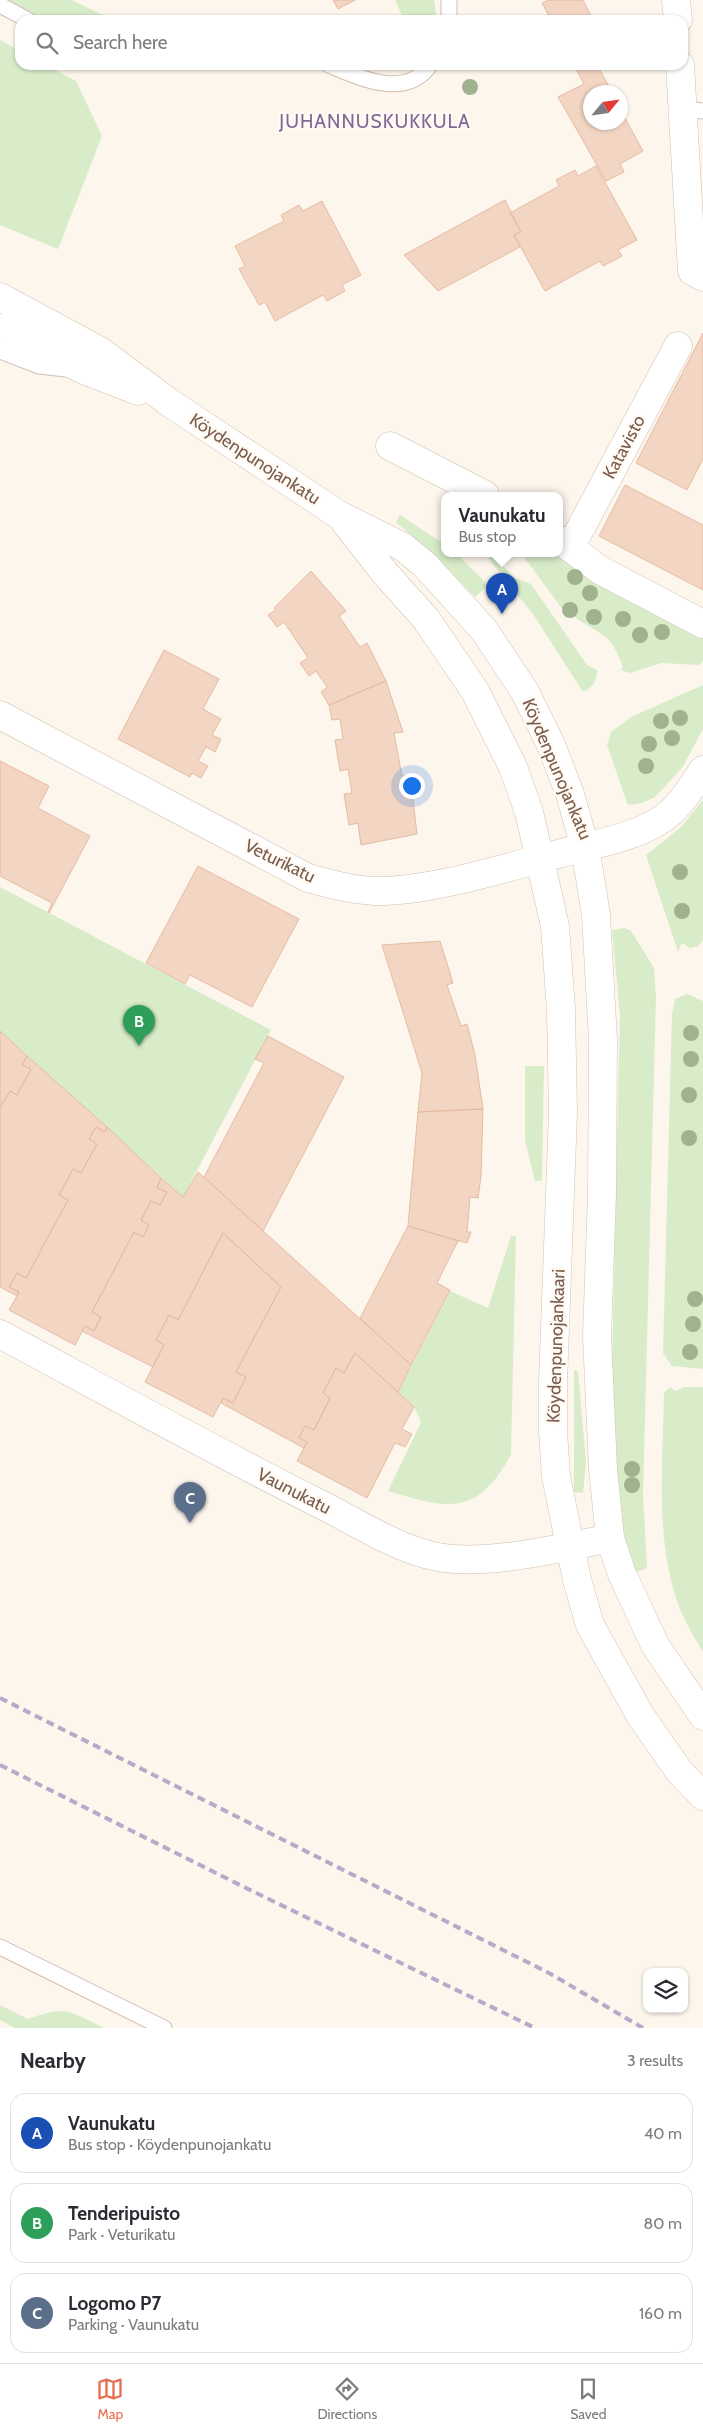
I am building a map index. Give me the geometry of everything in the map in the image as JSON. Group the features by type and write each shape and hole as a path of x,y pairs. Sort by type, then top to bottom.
{"main road":[{"path":"676,0 678,15"},
{"path":"681,70 693,110 697,274"},
{"name":"Köydenpunojankatu","path":"0,297 100,352 170,403 339,515 402,547 417,559 484,630 525,692 551,745 570,794 585,847 648,827 661,820 672,812 703,770"},
{"name":"Köydenpunojankatu","path":"0,328 84,370 170,403"},
{"name":"Katavisto","path":"565,544 678,346"},
{"path":"390,446 479,492"},
{"name":"Köydenpunojankatu","path":"339,515 384,572 426,619 475,691 513,767 529,812 539,859"},
{"path":"565,544 600,570 703,624"},
{"name":"Veturikatu","path":"0,715 308,878 342,887 376,891 424,886 585,847"},
{"path":"585,847 596,915 602,1040 602,1194 598,1336 605,1496 610,1538 622,1574 655,1645 703,1716"},
{"name":"Köydenpunojankaari","path":"539,859 555,926 563,1112 553,1431 556,1476 570,1546 590,1625 613,1668 662,1749 679,1771 703,1796"},
{"name":"Vaunukatu","path":"0,1334 270,1479 410,1549 437,1557 466,1560 570,1546 610,1538"}],"lane":[{"path":"449,0 449,15"},
{"path":"0,5 19,15"},
{"path":"344,70 382,84 405,84 427,70"},
{"path":"0,351 39,366 84,370"},
{"path":"0,1946 164,2028"}],"green space":[{"path":"8,0 72,0 103,15 34,15"},
{"path":"395,0 434,0 436,15 402,15"},
{"path":"0,40 15,48 15,70 55,70 76,81 102,136 58,249 0,225"},
{"path":"400,515 441,542 441,557 460,557 488,585 475,597 434,555 396,522"},
{"path":"563,555 703,636 703,661 699,665 661,663 630,673 621,670 623,667 609,640 572,615 566,614 524,557 563,557"},
{"path":"487,557 495,557 515,578 531,584 587,665 597,670 594,684 583,692 533,614"},
{"path":"703,685 703,729 682,768 655,797 642,803 628,805 607,745 611,732 631,717"},
{"path":"703,800 703,940 698,946 690,948 682,943 678,952 646,855 680,828"},
{"path":"0,887 271,1030 183,1197 0,1031"},
{"path":"625,928 631,931 654,968 656,997 643,1494 647,1568 634,1573 618,1513 611,1412 620,1015 612,930"},
{"path":"687,994 703,1001 703,1369 672,1366 663,1353 672,1014 675,999"},
{"path":"525,1066 544,1066 542,1181 535,1181 525,1140"},
{"path":"511,1236 516,1236 511,1454 499,1474 486,1489 473,1498 459,1503 427,1502 388,1491 421,1422 414,1407 398,1392 450,1291 488,1308"},
{"path":"574,1370 578,1371 586,1462 583,1493 574,1492"},
{"path":"670,1387 676,1391 684,1387 703,1387 703,1652 678,1605 669,1573 665,1548 662,1496 664,1393"},
{"path":"0,2005 28,2019 51,2012 68,2012 83,2017 104,2028 15,2028 0,2020"}],"building":[{"path":"333,0 355,0 338,9"},
{"path":"549,0 583,0 590,15 548,15 542,3"},
{"path":"577,70 600,70 608,85 583,85 583,130 628,130 628,124 643,151 620,164 624,172 606,181 558,97 584,84"},
{"path":"596,166 637,240 618,250 622,256 603,266 600,261 545,291 514,235 521,232 510,213 559,186 556,180 575,170 578,176"},
{"path":"505,200 521,232 514,235 520,247 438,291 404,255"},
{"path":"322,201 361,275 342,285 345,291 327,301 323,295 275,321 265,302 259,305 239,269 245,266 235,246 284,221 281,215 299,205 303,211"},
{"path":"703,333 703,459 687,490 636,463"},
{"path":"625,485 703,525 703,590 599,536"},
{"path":"311,571 346,611 339,616 360,647 367,643 386,681 329,705 321,692 327,687 316,671 309,676 300,663 308,658 284,622 277,627 268,615 276,610 274,608"},
{"path":"164,650 219,679 203,709 221,719 212,735 221,739 215,752 206,747 198,761 208,766 201,778 192,773 190,777 118,739"},
{"path":"386,681 403,732 394,733 402,776 410,775 417,834 361,845 358,823 349,825 344,794 352,793 348,769 340,771 335,740 343,739 340,719 332,720 329,705"},
{"path":"0,761 49,786 38,808 90,836 49,913 52,903 0,876"},
{"path":"198,866 299,919 252,1007 190,975 185,984 146,963"},
{"path":"440,941 453,983 447,985 461,1026 467,1024 475,1055 483,1109 418,1112 422,1073 382,945"},
{"path":"0,1031 27,1056 22,1065 31,1069 17,1095 10,1091 0,1108"},
{"path":"268,1036 344,1077 263,1231 204,1177 264,1063 255,1059"},
{"path":"27,1056 107,1127 105,1132 96,1127 89,1139 97,1144 81,1173 73,1169 59,1195 68,1200 26,1278 17,1273 9,1287 19,1292 17,1296 0,1287 0,1108 10,1091 17,1095 31,1069 22,1065"},
{"path":"483,1109 481,1176 478,1198 470,1197 467,1232 471,1232 467,1243 408,1226 418,1112"},
{"path":"96,1127 105,1132 107,1127 161,1178 157,1188 167,1192 160,1205 151,1201 141,1220 149,1225 143,1237 134,1232 92,1312 101,1317 94,1331 85,1326 75,1345 9,1310 19,1292 9,1287 17,1273 26,1278 68,1200 59,1195 73,1169 81,1173 97,1144 89,1139"},
{"path":"198,1172 411,1365 398,1392 355,1353 344,1373 336,1368 323,1393 330,1398 314,1430 305,1426 299,1438 307,1442 304,1448 221,1403 223,1398 233,1403 246,1377 236,1372 281,1287 223,1233 178,1320 169,1315 156,1340 164,1345 153,1367 82,1331 85,1326 94,1331 101,1317 92,1312 134,1232 143,1237 149,1225 141,1220 151,1201 160,1205 167,1192 157,1188 161,1178 183,1197"},
{"path":"408,1226 458,1241 437,1283 450,1290 411,1365 360,1318"},
{"path":"223,1233 281,1287 236,1372 246,1377 233,1403 223,1398 213,1417 145,1382 164,1345 156,1340 169,1315 178,1320"},
{"path":"355,1353 414,1407 402,1429 412,1434 405,1447 395,1443 367,1498 297,1461 307,1442 299,1438 305,1426 314,1430 330,1398 323,1393 336,1368 344,1373"}],"railway":[{"path":"0,1698 549,1973 643,2028"},
{"path":"0,1765 246,1888 535,2028"}],"place":[{"name":"Vaunukatu","path":"502,614"},
{"name":"Tenderipuisto","path":"139,1046"},
{"name":"Logomo P7","path":"190,1523"}],"district":[{"name":"JUHANNUSKUKKULA","path":"375,121"}]}
